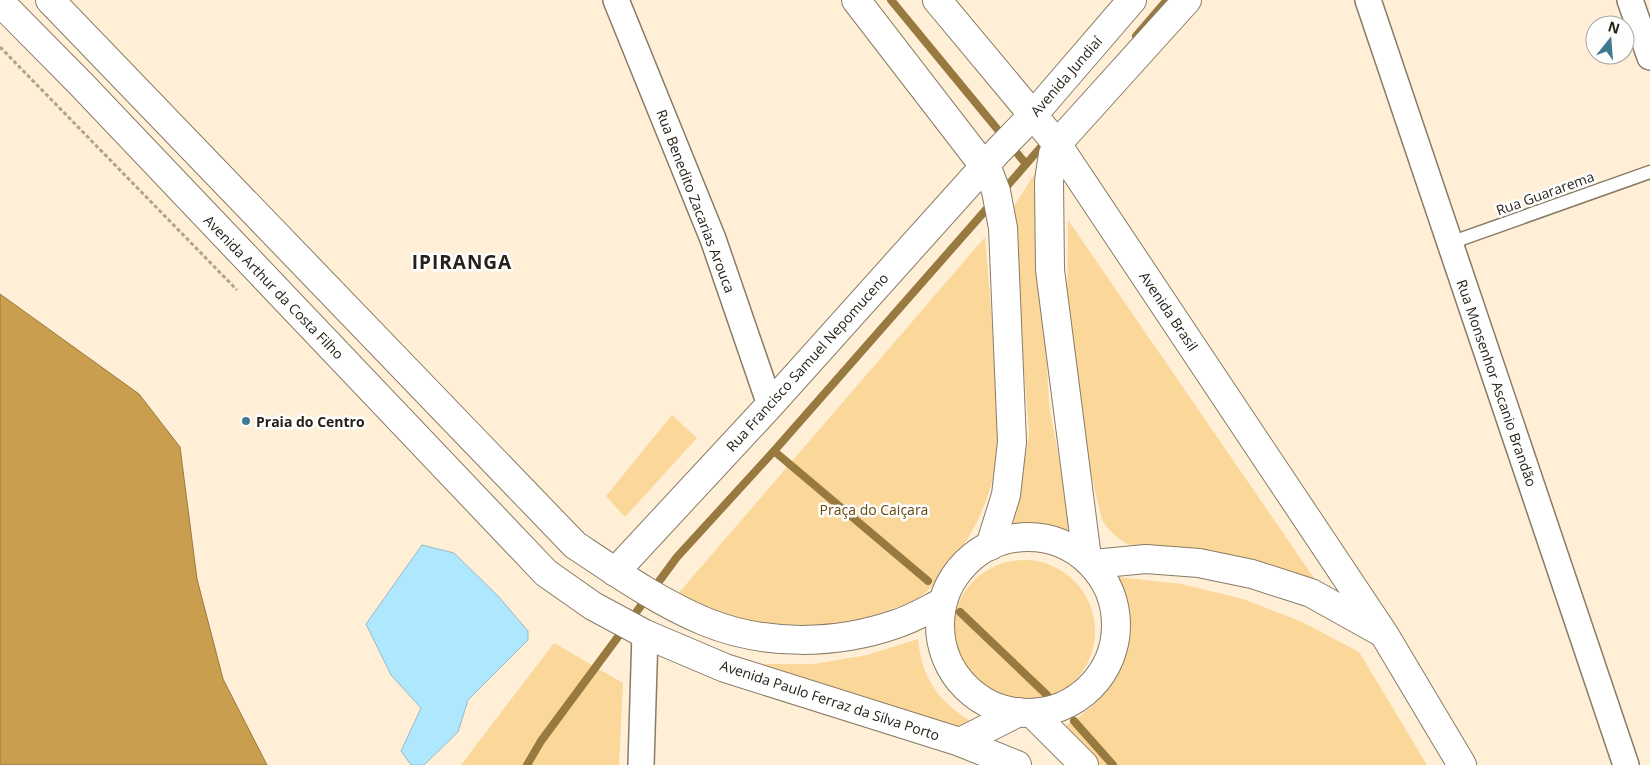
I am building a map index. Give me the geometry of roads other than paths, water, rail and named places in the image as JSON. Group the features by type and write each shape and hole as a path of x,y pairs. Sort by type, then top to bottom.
{"main road":[{"path":"50,0 575,545 664,601 707,622 754,636 802,640 851,636 898,624 941,603"},
{"path":"856,0 991,159 989,173 996,191 1003,228 1012,442 1006,495 990,546"},
{"name":"Avenida Brasil","path":"937,0 1041,129 1384,634"},
{"name":"Avenida Jundiaí","path":"1041,129 1132,0"},
{"name":"Avenida Jundiaí","path":"991,159 1041,129 1187,0"},
{"name":"Avenida Arthur da Costa Filho","path":"0,2 81,84 546,573 593,606"},
{"path":"1041,129 1052,154 1049,181 1050,270 1090,561"},
{"name":"Rua Francisco Samuel Nepomuceno","path":"622,576 770,405 991,159"},
{"path":"960,742 1026,713 1061,707 1086,692 1104,669 1114,642 1115,612 1106,580 1090,561 1067,545 1045,540 1017,538 990,546 968,560 952,580 941,603 939,631 945,658 959,682 980,700 1006,711 1026,713 1084,765"},
{"path":"1090,561 1146,559 1199,562 1252,574 1310,593 1384,634 1462,765"},
{"name":"Avenida Paulo Ferraz da Silva Porto","path":"593,606 639,631 725,668 960,742 1017,765"}],"street":[{"name":"Rua Benedito Zacarias Arouca","path":"616,0 713,239 770,405"},
{"name":"Rua Monsenhor Ascanio Brandão","path":"1368,0 1626,765"},
{"path":"1630,0 1650,57"},
{"path":"639,631 641,765"}],"lane":[{"name":"Rua Guararema","path":"1450,242 1650,172"}],"waterway":[{"path":"891,0 1026,164"},
{"path":"1136,36 1167,0"},
{"path":"1002,192 1047,140"},
{"path":"527,765 541,741 677,557 774,451 991,204"},
{"path":"774,451 928,581"},
{"path":"960,612 1047,695"},
{"path":"1074,721 1113,765"}],"place":[{"name":"Praia do Centro","path":"246,421"}],"district":[{"name":"IPIRANGA","path":"462,262"}],"park label":[{"name":"Praça do Caiçara","path":"874,509"}]}
